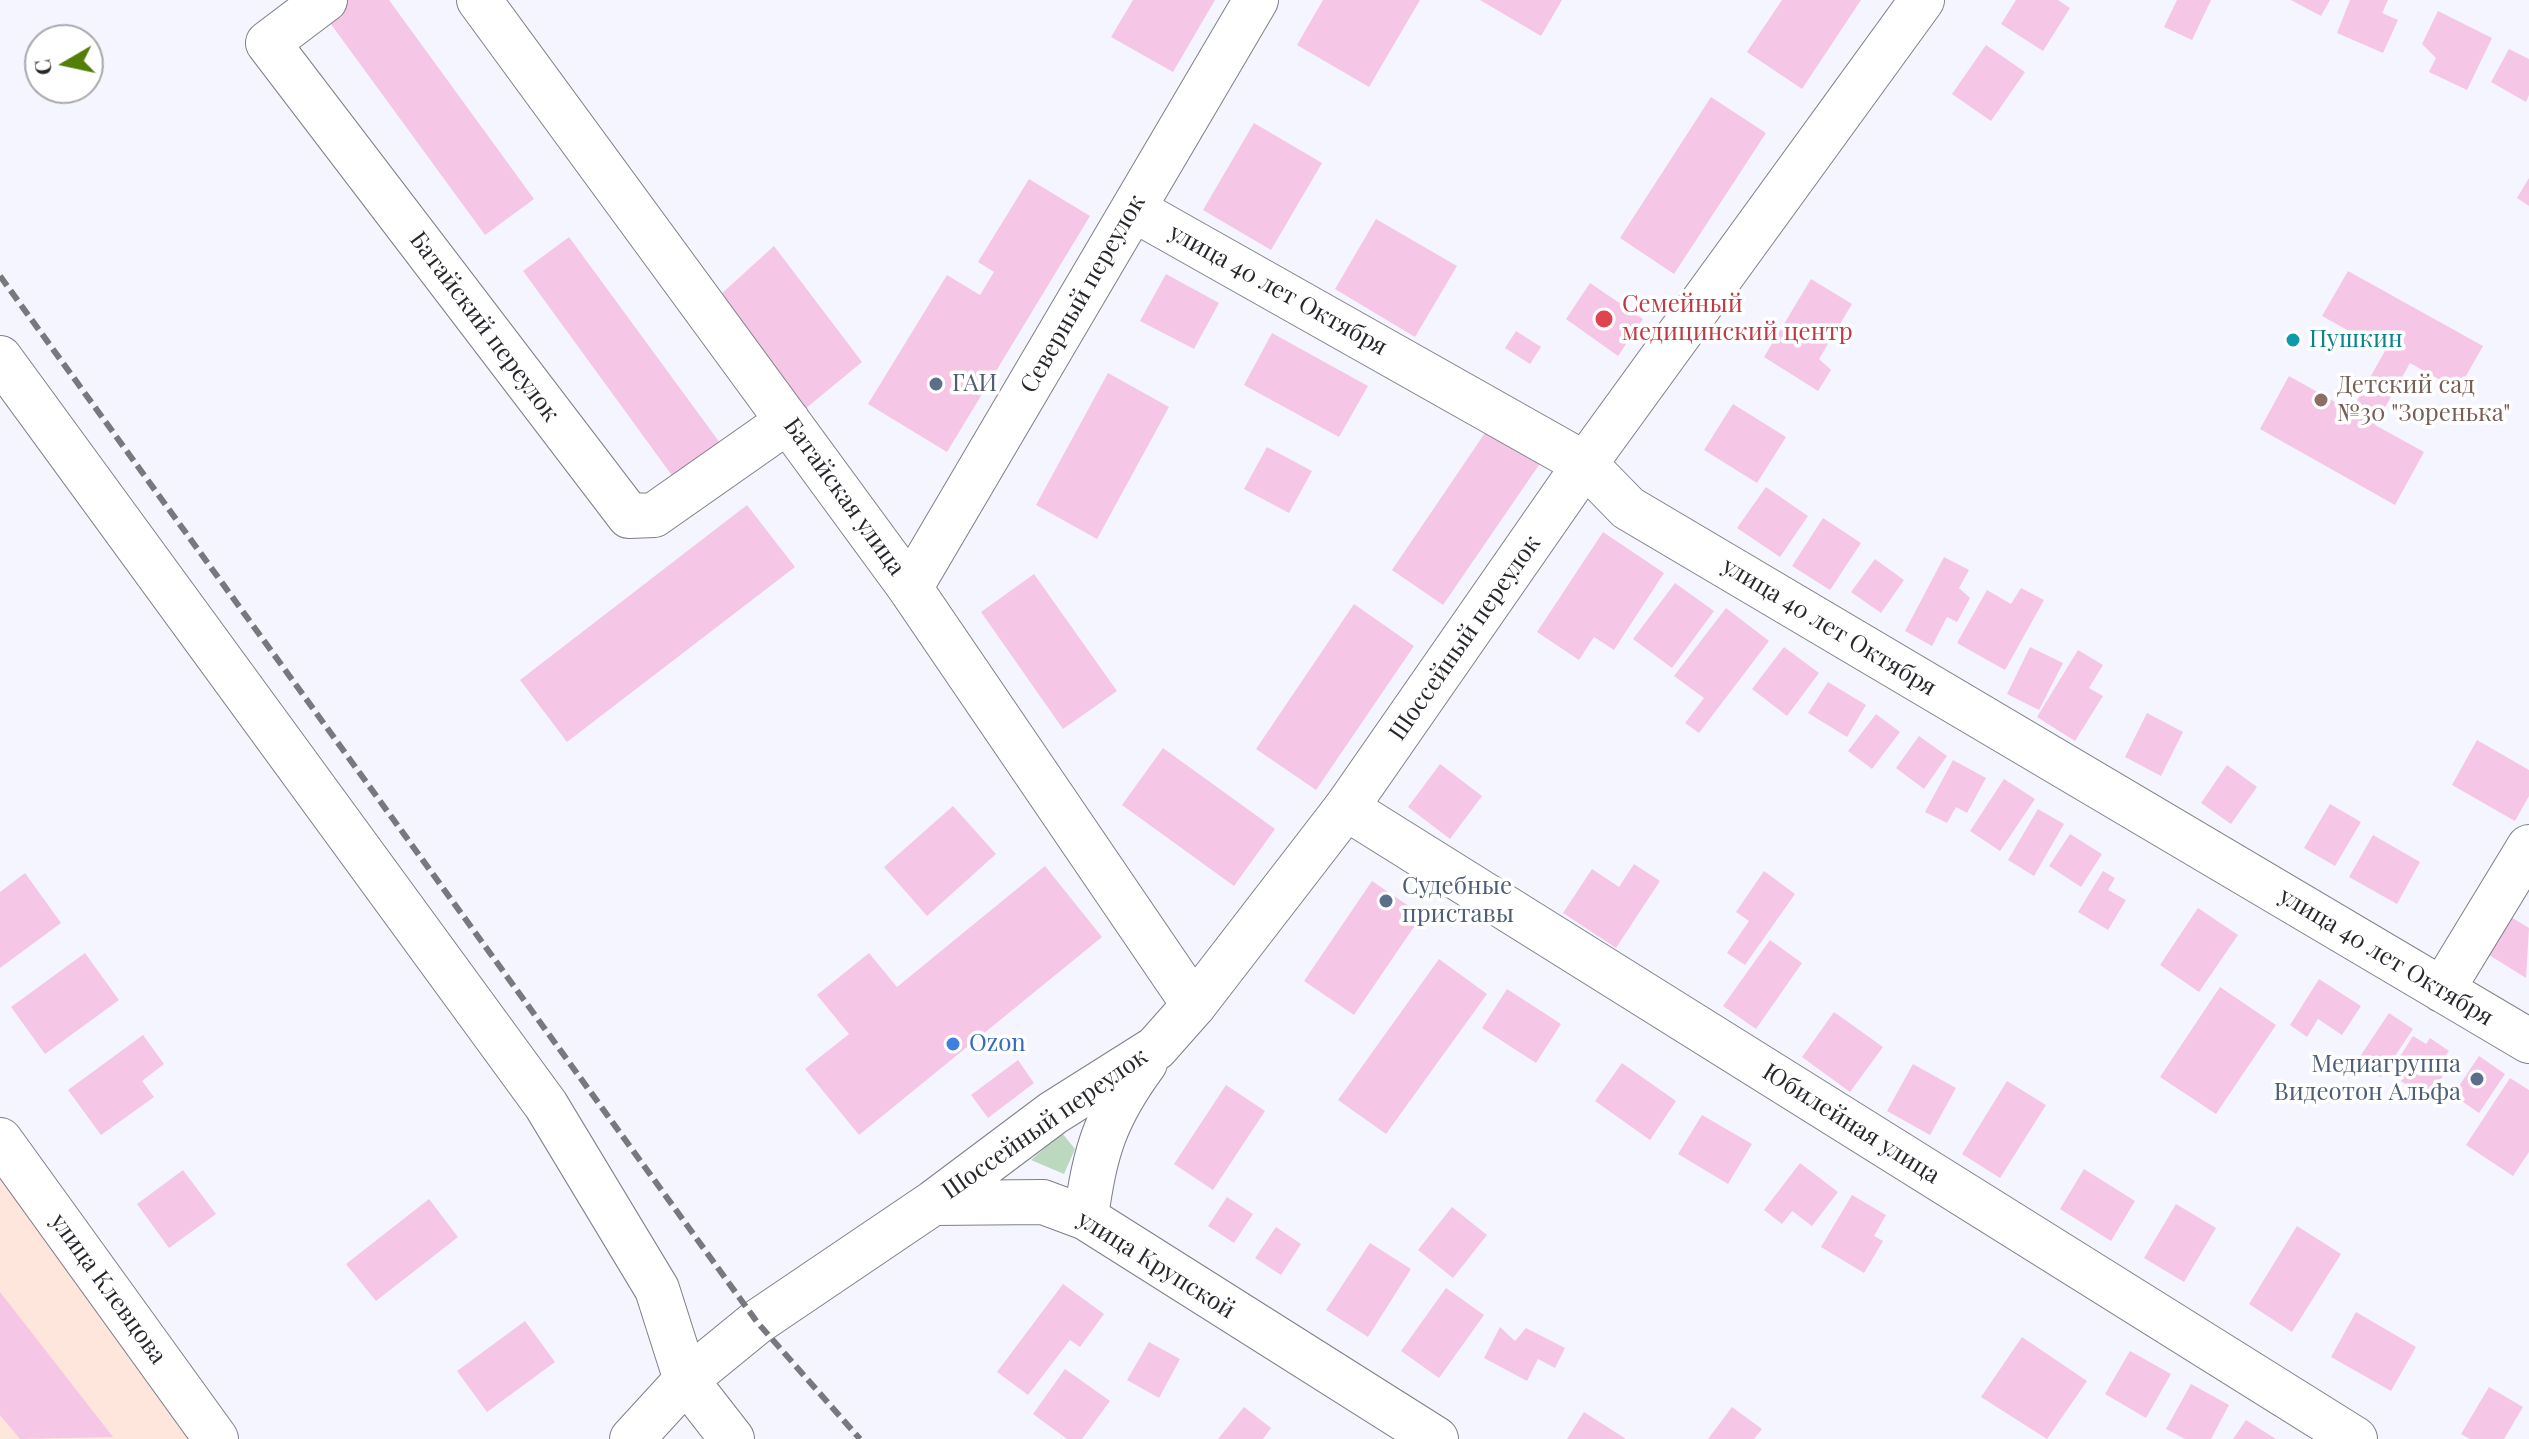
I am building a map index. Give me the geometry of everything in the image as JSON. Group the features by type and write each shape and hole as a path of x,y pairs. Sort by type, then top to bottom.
{"street":[{"name":"Батайский переулок","path":"325,0 268,43 629,516 654,515 788,421"},
{"name":"Северный переулок","path":"910,588 1256,0"},
{"name":"Шоссейный переулок","path":"933,1203 1053,1113 1156,1048 1194,1005 1346,808 1585,464 1922,0"},
{"name":"Батайская улица","path":"489,4 910,588 1194,1005"},
{"name":"улица 40 лет Октября","path":"1133,209 1585,464 1628,508 2529,1041"},
{"path":"0,358 546,1105 657,1289 686,1380 732,1439"},
{"name":"Юбилейная улица","path":"1346,808 2355,1439"},
{"path":"2442,990 2529,847"},
{"path":"1086,1218 1092,1163 1117,1101 1156,1048"},
{"name":"улица Клевцова","path":"0,1140 216,1439"},
{"name":"улица Крупской","path":"933,1203 1043,1202 1086,1218 1436,1439"},
{"path":"632,1439 686,1380 757,1322 857,1251 933,1203"}],"shaded area":[{"path":"0,1162 200,1439 0,1439"}],"green space":[{"path":"1062,1133 1075,1149 1064,1174 1031,1160"}],"building":[{"path":"347,0 389,0 534,199 485,235 325,16"},
{"path":"1133,0 1215,0 1173,72 1111,37"},
{"path":"1323,0 1420,0 1369,87 1297,45"},
{"path":"1480,0 1562,0 1541,36"},
{"path":"1782,0 1861,0 1802,89 1747,52"},
{"path":"2016,0 2058,0 2070,8 2043,51 2001,24"},
{"path":"2177,0 2211,0 2192,40 2164,27"},
{"path":"2291,0 2330,0 2321,16"},
{"path":"2350,0 2388,0 2382,13 2398,20 2383,53 2337,33"},
{"path":"2438,11 2492,38 2467,90 2429,72 2436,58 2422,44"},
{"path":"1986,45 2025,72 1991,121 1952,94"},
{"path":"2509,49 2529,59 2529,95 2526,102 2491,82"},
{"path":"1711,97 1766,133 1674,274 1620,238"},
{"path":"1254,123 1322,163 1271,250 1203,210"},
{"path":"2529,178 2529,206 2517,198"},
{"path":"1029,179 1090,216 947,452 868,404 947,275 980,295 994,272 978,262"},
{"path":"1376,219 1457,266 1415,337 1335,289"},
{"path":"569,237 723,447 676,481 523,271"},
{"path":"774,246 862,362 805,409 720,295"},
{"path":"2348,271 2483,346 2458,390 2410,363 2375,425 2424,452 2395,505 2260,429 2289,376 2351,411 2385,351 2322,316"},
{"path":"1166,274 1219,303 1194,349 1140,321"},
{"path":"1811,279 1852,304 1819,359 1831,370 1818,391 1764,357"},
{"name":"Семейный медицинский центр","path":"1590,283 1643,319 1618,356 1566,319"},
{"path":"1516,331 1541,347 1530,364 1505,348"},
{"path":"1272,333 1368,386 1339,437 1244,385"},
{"path":"1108,373 1169,407 1097,539 1036,505"},
{"path":"1733,404 1786,437 1757,483 1704,450"},
{"path":"1489,427 1541,462 1443,605 1392,570"},
{"path":"1267,447 1312,471 1289,513 1244,489"},
{"path":"1766,487 1808,516 1780,557 1737,528"},
{"path":"747,505 795,567 567,742 520,680"},
{"path":"1823,518 1861,543 1830,590 1792,566"},
{"path":"1603,532 1664,573 1614,650 1594,637 1579,660 1537,632"},
{"path":"1944,557 1969,570 1959,588 1970,598 1957,622 1947,617 1932,646 1905,631"},
{"path":"1875,559 1904,580 1881,613 1851,592"},
{"path":"1034,574 1117,691 1063,729 981,612"},
{"path":"1675,583 1714,611 1672,668 1633,639"},
{"path":"2021,588 2044,600 2005,670 1957,643 1987,590 2011,604"},
{"path":"1354,604 1414,646 1316,790 1256,749"},
{"path":"1726,608 1769,641 1699,733 1685,723 1704,698 1674,676"},
{"path":"1784,647 1819,673 1787,716 1752,689"},
{"path":"2030,647 2063,663 2039,710 2007,694"},
{"path":"2078,650 2103,665 2089,688 2103,696 2075,741 2037,717"},
{"path":"1828,682 1866,705 1847,737 1808,713"},
{"path":"2147,713 2183,732 2161,776 2125,757"},
{"path":"1876,714 1900,732 1872,769 1848,751"},
{"path":"1919,736 1947,756 1924,789 1896,768"},
{"path":"2477,740 2529,770 2529,796 2515,821 2452,785"},
{"path":"1163,748 1275,829 1234,886 1122,805"},
{"path":"1953,760 1986,778 1967,813 1956,807 1947,823 1925,812"},
{"path":"1440,764 1482,796 1450,839 1408,807"},
{"path":"2227,765 2257,787 2231,824 2201,803"},
{"path":"2004,779 2035,799 2000,851 1970,831"},
{"path":"2330,804 2361,822 2335,866 2304,848"},
{"path":"953,806 996,854 927,916 884,867"},
{"path":"2038,809 2064,824 2034,876 2008,860"},
{"path":"2070,834 2102,854 2081,887 2049,866"},
{"path":"2373,835 2420,862 2397,904 2349,877"},
{"path":"1634,864 1660,881 1616,948 1563,913 1592,869 1619,887"},
{"path":"1045,866 1102,937 859,1135 805,1069 849,1034 817,995 869,953 897,987"},
{"path":"1764,871 1795,894 1745,965 1727,953 1749,921 1736,912"},
{"path":"2103,871 2115,878 2108,890 2126,900 2108,930 2078,912"},
{"path":"25,873 61,923 0,968 0,892"},
{"path":"1372,881 1422,915 1354,1015 1304,981"},
{"path":"2198,908 2238,935 2199,992 2160,965"},
{"path":"2511,917 2529,928 2526,978 2489,955"},
{"path":"1770,940 1802,963 1756,1029 1723,1006"},
{"path":"85,953 119,1000 45,1054 11,1007"},
{"path":"1439,959 1487,994 1386,1134 1338,1100"},
{"path":"2319,979 2361,1006 2342,1035 2318,1019 2307,1037 2290,1025"},
{"path":"2220,987 2276,1025 2216,1114 2160,1077"},
{"path":"1507,989 1561,1024 1536,1063 1482,1028"},
{"path":"1834,1012 1883,1047 1850,1092 1802,1057"},
{"path":"2389,1013 2413,1029 2381,1077 2357,1061"},
{"path":"143,1035 164,1064 142,1081 154,1097 101,1135 68,1090"},
{"path":"2413,1036 2426,1044 2430,1038 2449,1051 2443,1060 2450,1065 2428,1099 2401,1081 2410,1066 2399,1058"},
{"path":"2479,1056 2505,1074 2479,1113 2453,1095"},
{"path":"1018,1060 1034,1083 988,1118 971,1095"},
{"path":"1622,1063 1676,1101 1650,1140 1595,1101"},
{"path":"1913,1064 1956,1088 1930,1135 1887,1111"},
{"path":"2510,1078 2529,1090 2529,1152 2513,1176 2466,1145"},
{"path":"2007,1081 2046,1105 2000,1178 1962,1154"},
{"path":"1226,1085 1265,1111 1213,1190 1174,1164"},
{"path":"1702,1115 1752,1144 1728,1184 1678,1154"},
{"path":"1800,1163 1838,1192 1812,1226 1792,1211 1782,1224 1764,1210"},
{"path":"2084,1169 2135,1201 2111,1241 2060,1209"},
{"path":"183,1170 216,1214 169,1248 137,1204"},
{"path":"1852,1195 1886,1215 1874,1236 1883,1241 1864,1273 1821,1247"},
{"path":"1227,1197 1253,1214 1234,1243 1208,1226"},
{"path":"429,1199 458,1237 376,1301 346,1264"},
{"path":"2176,1204 2216,1228 2184,1282 2144,1258"},
{"path":"1452,1207 1487,1235 1453,1278 1418,1250"},
{"path":"2297,1226 2341,1254 2292,1332 2249,1304"},
{"path":"1276,1227 1301,1244 1281,1275 1255,1258"},
{"path":"1370,1243 1411,1269 1368,1337 1326,1310"},
{"path":"1063,1284 1104,1314 1080,1347 1070,1340 1028,1395 997,1372"},
{"path":"1446,1288 1484,1315 1439,1378 1401,1351"},
{"path":"0,1292 113,1437 20,1439 0,1415"},
{"path":"2356,1312 2416,1347 2391,1391 2331,1357"},
{"path":"525,1321 555,1362 487,1412 457,1371"},
{"path":"1500,1327 1515,1341 1526,1328 1565,1348 1555,1368 1538,1359 1527,1381 1484,1358"},
{"path":"2022,1337 2087,1381 2047,1439 1981,1397"},
{"path":"1149,1342 1180,1359 1159,1398 1127,1380"},
{"path":"2130,1351 2171,1374 2146,1418 2105,1394"},
{"path":"1065,1369 1110,1401 1082,1439 1067,1439 1033,1414"},
{"path":"2191,1384 2229,1405 2211,1439 2185,1439 2166,1429"},
{"path":"2489,1387 2523,1407 2504,1439 2470,1439 2461,1434"},
{"path":"1244,1407 1271,1428 1263,1439 1218,1439"},
{"path":"1732,1407 1762,1429 1754,1439 1708,1439"},
{"path":"1584,1412 1626,1439 1567,1439"},
{"path":"2246,1420 2276,1439 2233,1439"}],"railway":[{"path":"0,276 757,1322 860,1439"}],"place":[{"name":"Семейный медицинский центр","path":"1604,319"},
{"name":"Пушкин","path":"2293,340"},
{"name":"ГАИ","path":"936,384"},
{"name":"Детский сад №30 \"Зоренька\"","path":"2321,400"},
{"name":"Судебные приставы","path":"1386,901"},
{"name":"Ozon","path":"953,1044"},
{"name":"Медиагруппа Видеотон Альфа","path":"2477,1079"}]}
